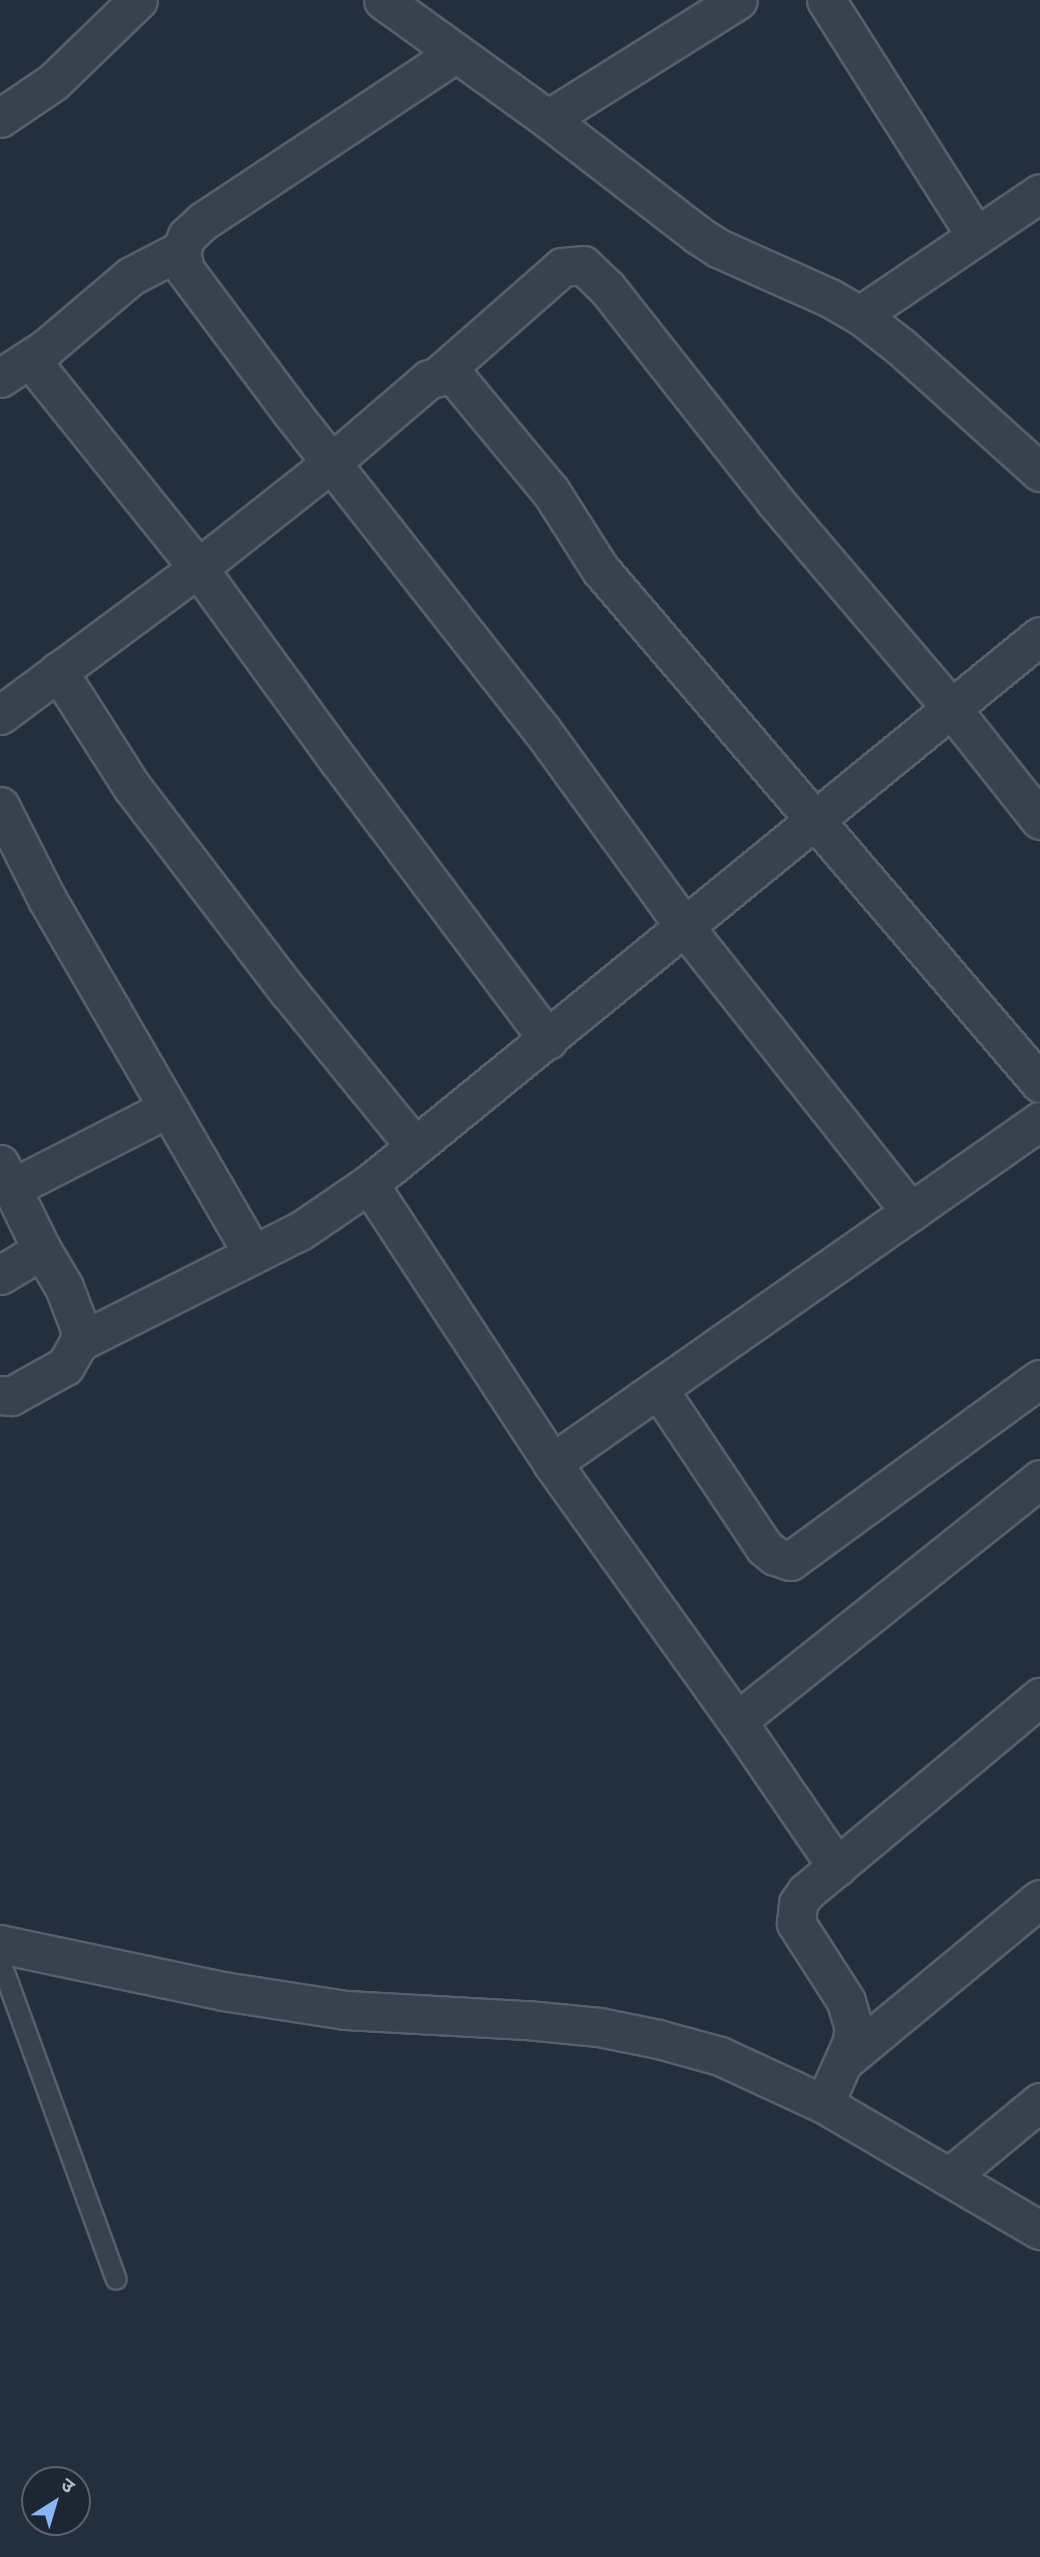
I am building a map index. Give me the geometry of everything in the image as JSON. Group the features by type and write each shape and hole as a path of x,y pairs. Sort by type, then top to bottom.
{"street":[{"path":"0,118 53,82 138,0"},
{"path":"383,0 548,118 718,248 830,298 860,315 1038,466"},
{"path":"548,118 738,0"},
{"path":"826,0 976,236"},
{"path":"456,53 203,220 187,236 181,250 185,270 331,463 541,729 684,926 911,1212"},
{"path":"860,315 1040,192"},
{"path":"181,250 124,281 15,368 198,568 353,781 548,1040"},
{"path":"438,376 562,267 583,265 607,288 775,501 951,708 1040,820"},
{"path":"0,715 198,568 331,463 429,379 449,374 458,380 551,492 600,569 1040,1083"},
{"path":"79,1342 300,1231 369,1184 1040,636"},
{"path":"58,671 132,787 289,992 414,1145"},
{"path":"0,806 47,899 253,1254"},
{"path":"0,1395 11,1396 65,1366 79,1342 80,1329 64,1287 42,1250 6,1176 168,1108"},
{"path":"552,1463 1040,1121"},
{"path":"369,1184 552,1463 737,1721 837,1867"},
{"path":"0,1275 42,1250"},
{"path":"659,1390 764,1546 775,1556 790,1561 1040,1379"},
{"path":"737,1721 1040,1479"},
{"path":"824,2104 853,2036 853,2016 796,1923 794,1913 806,1892 1040,1697"},
{"path":"844,2061 1040,1899"},
{"path":"0,1944 223,1991 346,2010 527,2020 623,2032 720,2056 824,2104 1040,2231"},
{"path":"949,2177 1040,2102"}],"lane":[{"path":"0,1961 116,2279"}]}
